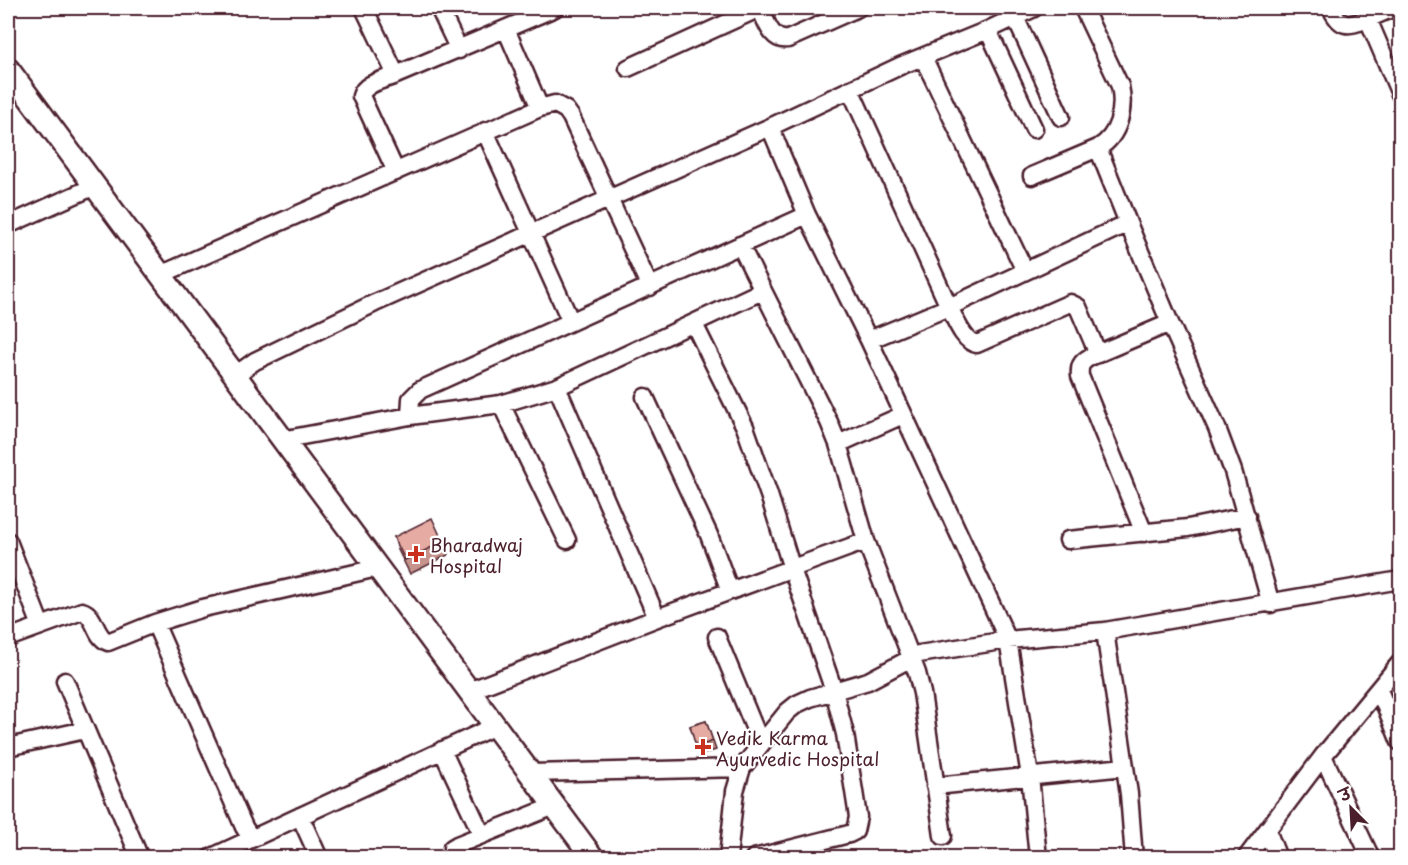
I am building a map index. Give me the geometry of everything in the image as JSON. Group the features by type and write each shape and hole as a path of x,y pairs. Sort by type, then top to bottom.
{"main road":[{"path":"8,69 592,858"}],"street":[{"path":"364,8 396,75"},
{"path":"439,8 459,50"},
{"path":"396,172 361,96 362,91 555,8"},
{"path":"628,68 760,8 776,38 781,40 858,8"},
{"path":"234,376 255,361 364,308 1034,8"},
{"path":"1032,176 1106,144 1122,111 1120,86 1083,8"},
{"path":"1331,8 1342,23 1354,24 1393,8"},
{"path":"1015,17 1061,117"},
{"path":"1368,18 1401,94"},
{"path":"506,29 540,108"},
{"path":"988,30 1034,129"},
{"path":"923,57 1025,271"},
{"path":"850,89 949,307 967,339 977,344 1065,304 1075,304 1098,354"},
{"path":"160,275 485,131 555,104 566,110 650,287"},
{"path":"770,127 807,215 869,340 1008,640 1030,776 1038,858"},
{"path":"485,131 571,322"},
{"path":"1098,148 1170,323 1217,428 1247,516 1271,604"},
{"path":"8,225 95,186"},
{"path":"410,416 411,399 420,390 807,215"},
{"path":"869,340 949,307 1128,223"},
{"path":"740,245 838,444 866,541 911,657 922,693 943,836"},
{"path":"281,440 410,416 501,404 557,387 762,291"},
{"path":"1144,533 1080,376 1079,367 1083,361 1170,323"},
{"path":"694,324 744,427 769,495 834,691 845,734 858,817 855,831 849,834 754,858"},
{"path":"557,387 657,618"},
{"path":"645,397 709,536 730,591"},
{"path":"501,404 567,540"},
{"path":"838,444 903,415"},
{"path":"1068,540 1188,528 1247,516"},
{"path":"8,541 40,626"},
{"path":"469,691 657,618 866,541"},
{"path":"8,638 78,611 86,611 101,638 108,642 155,623 203,608 377,567"},
{"path":"728,858 735,791 742,768 797,704 868,681 911,657 929,651 1008,640 1105,631 1401,580"},
{"path":"155,623 244,827 251,838"},
{"path":"1105,631 1125,767 1134,858"},
{"path":"717,638 761,744"},
{"path":"1246,858 1323,756 1401,663"},
{"path":"64,681 140,858"},
{"path":"1379,690 1401,742"},
{"path":"216,856 495,726"},
{"path":"8,747 85,730"},
{"path":"442,750 482,835"},
{"path":"1323,756 1371,858"},
{"path":"936,786 1125,767"},
{"path":"531,773 742,768"},
{"path":"452,858 452,848 554,806"},
{"path":"300,816 319,858"},
{"path":"1267,830 1278,858"}],"building":[{"path":"432,518 443,542 405,560 394,537"},
{"path":"706,721 713,741 696,747 690,726"}],"place":[{"name":"Bharadwaj Hospital","path":"416,554"},
{"name":"Vedik Karma Ayurvedic Hospital","path":"703,747"}]}
